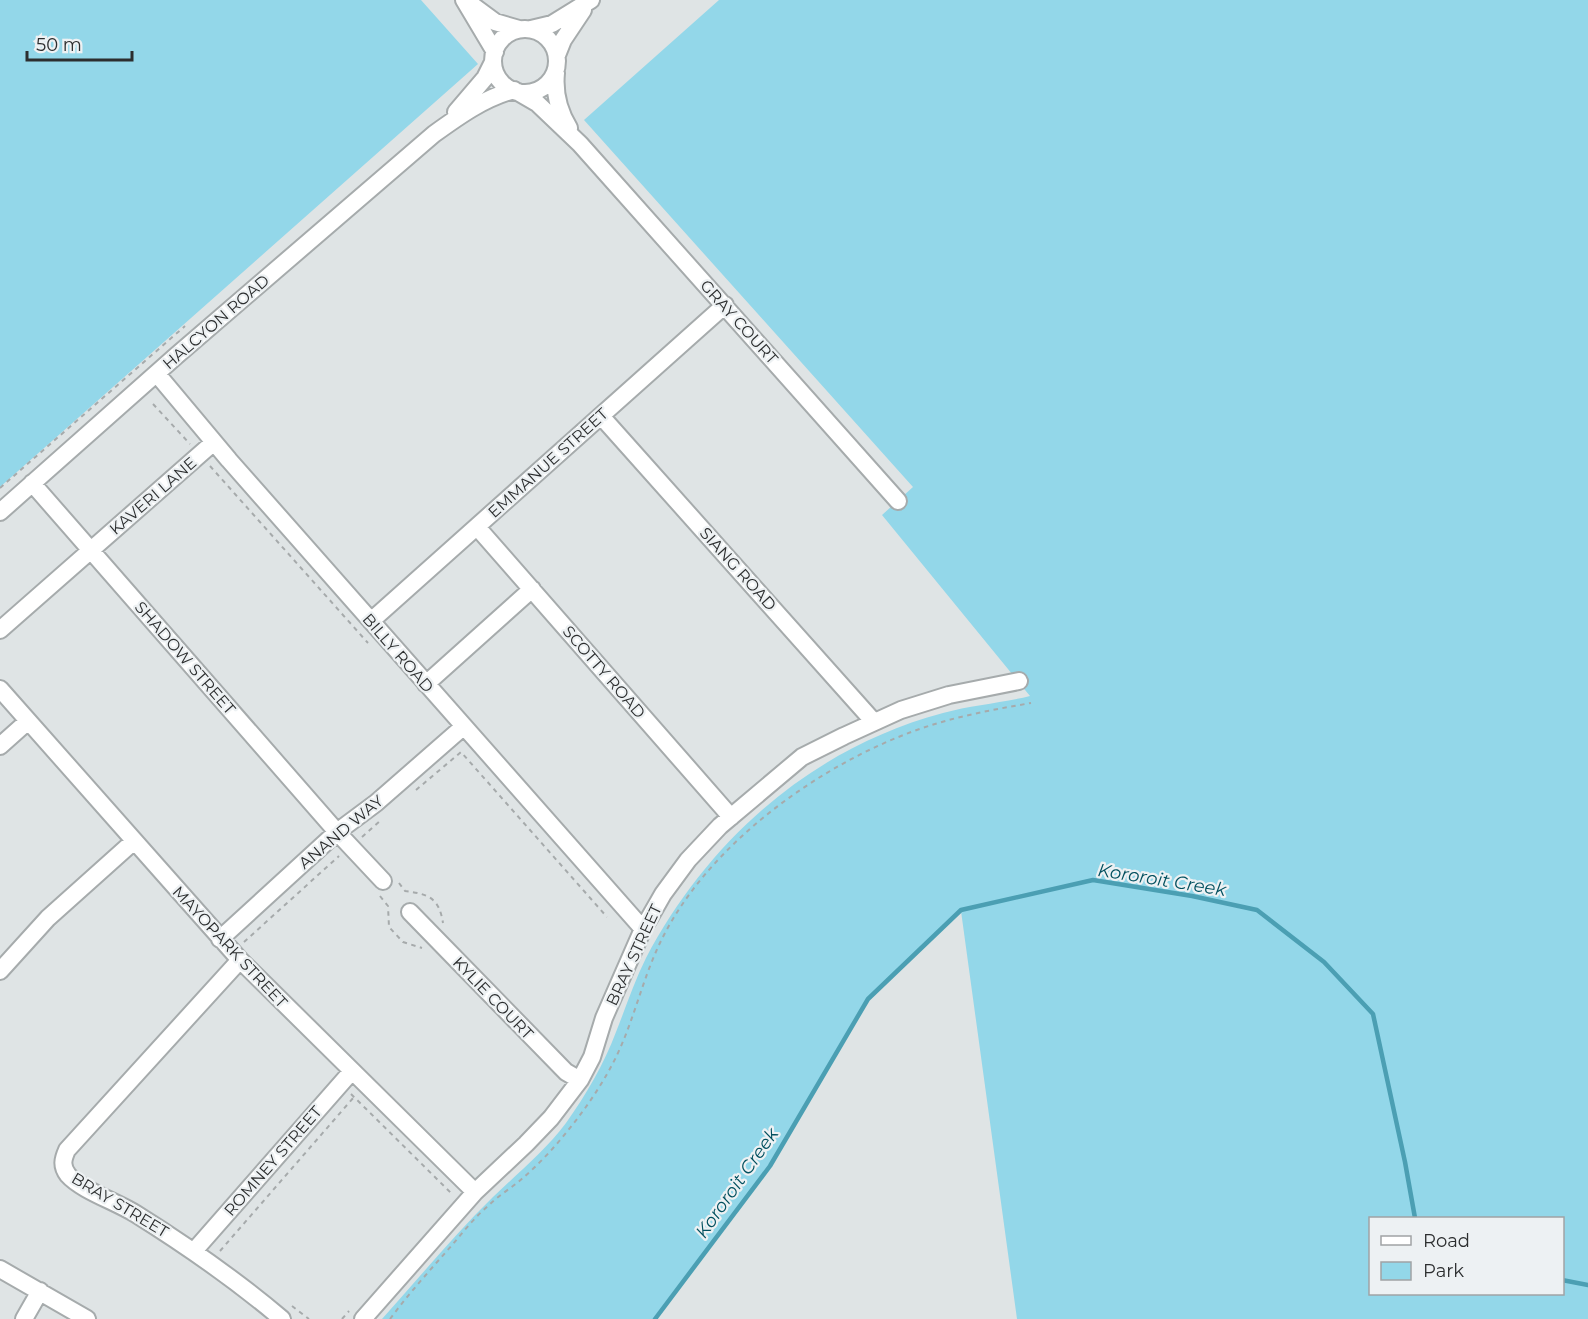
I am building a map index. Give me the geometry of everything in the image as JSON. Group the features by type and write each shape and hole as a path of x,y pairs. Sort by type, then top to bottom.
{"street":[{"path":"466,0 495,21 547,36 554,45 557,61 554,91 566,123 580,144"},
{"path":"466,0 494,57 496,72 501,81 537,103 580,144"},
{"path":"434,134 485,78 499,42 506,35 552,24 590,1"},
{"path":"434,134 490,98 516,91 528,93 547,84 554,76 563,40 590,1"},
{"name":"HALCYON ROAD","path":"0,512 434,134"},
{"name":"GRAY COURT","path":"580,144 898,501"},
{"name":"EMMANUE STREET","path":"371,621 725,305"},
{"name":"BILLY ROAD","path":"157,374 463,727 643,929"},
{"name":"SIANG ROAD","path":"602,416 874,722"},
{"name":"KAVERI LANE","path":"0,630 214,442"},
{"name":"SHADOW STREET","path":"32,483 337,832 390,882"},
{"name":"SCOTTY ROAD","path":"477,527 731,817"},
{"path":"426,684 532,589"},
{"name":"BRAY STREET","path":"356,1315 470,1187 526,1144 551,1118 580,1080 592,1057 604,1018 643,929 663,894 688,860 720,826 802,757 874,722 949,695 1019,681"},
{"name":"MAYOPARK STREET","path":"0,689 220,939 346,1077 470,1187"},
{"path":"0,746 28,721"},
{"name":"ANAND WAY","path":"220,939 337,832 376,803 463,727"},
{"path":"0,971 48,918 134,841"},
{"name":"KYLIE COURT","path":"410,912 566,1072 580,1080"},
{"name":"BRAY STREET","path":"240,960 67,1150 63,1158 63,1168 78,1183 133,1212 194,1251 282,1319"},
{"name":"ROMNEY STREET","path":"194,1251 346,1077"},
{"path":"0,1269 87,1319"},
{"path":"24,1319 40,1292"}],"path":[{"path":"153,404 368,643"},
{"path":"390,1319 407,1296 486,1207 525,1176 568,1132 595,1095 617,1055 647,970 665,932 688,896 721,856 768,814 812,783 865,751 914,731 963,716 1032,703"},
{"path":"410,796 461,752 607,917"},
{"path":"244,942 384,818"},
{"path":"390,882 405,891 427,894 441,910 444,927"},
{"path":"346,1077 354,1097 453,1195 470,1187"},
{"path":"219,1252 354,1097"},
{"path":"342,1319 356,1315"}],"green space":[{"path":"0,0 421,0 478,64 0,487"},
{"path":"719,0 1588,0 1588,1319 1017,1319 961,911 868,999 770,1166 655,1319 382,1319 464,1226 540,1152 566,1123 606,1056 646,958 671,915 700,875 733,838 769,804 808,775 850,749 895,729 943,713 1030,696 882,515 913,487 584,120"}],"waterway":[{"name":"Kororoit Creek","path":"655,1319 770,1166 868,999 961,910 1093,880 1192,896 1257,910 1324,962 1373,1014 1415,1217"},
{"name":"Kororoit Creek","path":"1564,1280 1588,1285"}]}
